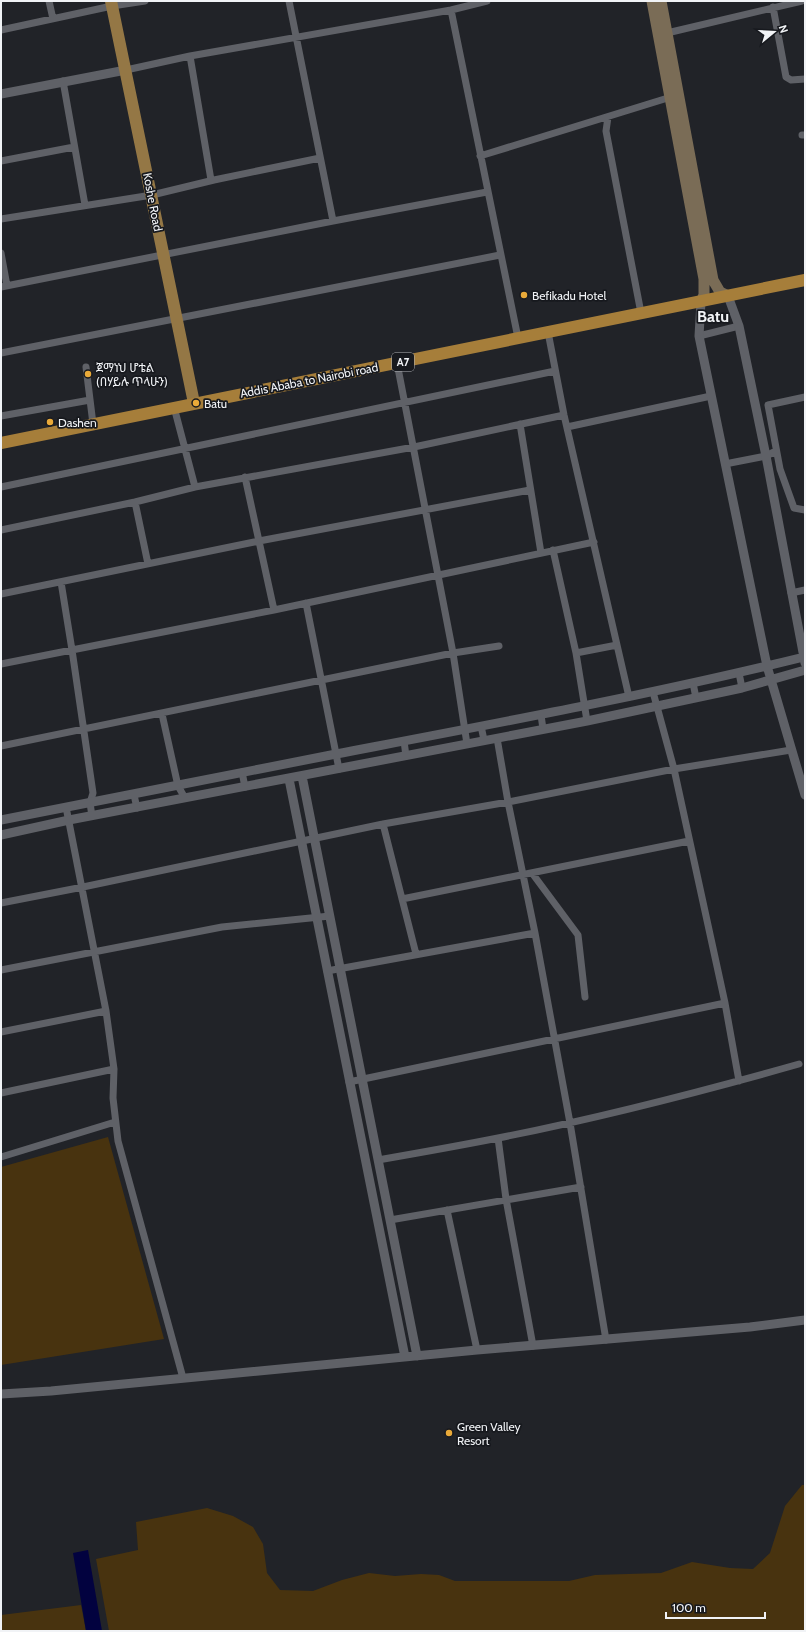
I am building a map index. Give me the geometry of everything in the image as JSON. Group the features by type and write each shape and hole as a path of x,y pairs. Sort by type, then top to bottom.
{"highway":[{"name":"Addis Ababa to Nairobi road","path":"1,443 805,280"}],"main road":[{"path":"652,1 704,279 704,296 701,302"},
{"path":"661,1 713,280 720,292 728,296"},
{"name":"Koshe Road","path":"111,4 126,70 194,403"}],"street":[{"path":"49,1 53,19"},
{"path":"1,30 53,19 111,4 145,1"},
{"path":"289,1 333,221"},
{"path":"1,94 190,56 451,10 487,1"},
{"path":"667,33 802,1"},
{"path":"773,7 786,77 791,80 805,79"},
{"path":"451,10 518,338"},
{"path":"190,56 211,180"},
{"path":"63,81 85,205"},
{"path":"480,156 671,97 680,104"},
{"path":"608,117 606,131 641,313"},
{"path":"596,120 606,131"},
{"path":"1,161 74,147"},
{"path":"1,219 152,195 211,180 320,158"},
{"path":"1,254 4,287 333,221 488,192"},
{"path":"1,353 500,255"},
{"path":"728,296 739,326 766,456 804,660 767,666 653,692 541,715 242,772 3,820 4,835 69,820 587,721 742,688 805,670"},
{"path":"701,302 699,336 767,666 805,794"},
{"path":"699,336 739,326"},
{"path":"548,332 564,415 629,697"},
{"path":"397,363 453,653 467,744"},
{"path":"86,367 93,424"},
{"path":"1,487 555,371"},
{"path":"567,427 711,396"},
{"path":"805,397 768,405 783,481 793,506 798,509 805,510"},
{"path":"1,416 90,400"},
{"path":"174,407 195,487"},
{"path":"1,530 135,502 195,487 414,447 564,415"},
{"path":"520,424 541,553"},
{"path":"725,464 766,456 776,451"},
{"path":"245,477 274,610"},
{"path":"1,594 259,542 530,490"},
{"path":"135,502 148,564"},
{"path":"1,664 274,610 594,542"},
{"path":"552,550 576,653 587,721"},
{"path":"61,582 93,793 90,803 92,816"},
{"path":"791,593 805,590"},
{"path":"306,603 339,769"},
{"path":"576,653 617,645"},
{"path":"1,746 453,653 498,646"},
{"path":"739,673 742,688"},
{"path":"693,683 696,698"},
{"path":"653,692 674,769 688,841 725,1003 739,1081"},
{"path":"162,714 178,786 185,798"},
{"path":"541,715 543,729"},
{"path":"481,726 484,740"},
{"path":"497,738 570,1123 606,1340"},
{"path":"404,741 406,756"},
{"path":"1,902 83,888 383,824 508,802 674,769 791,750"},
{"path":"242,772 245,787"},
{"path":"302,776 417,1356"},
{"path":"289,779 404,1357"},
{"path":"93,793 100,801 103,814"},
{"path":"134,794 137,808"},
{"path":"66,807 106,1011 114,1069 113,1098 118,1141 183,1378"},
{"path":"383,824 416,954"},
{"path":"402,898 688,841"},
{"path":"532,873 578,935 585,997"},
{"path":"310,888 324,885"},
{"path":"1,970 222,927 316,916 330,916"},
{"path":"327,971 535,933"},
{"path":"349,1082 725,1003"},
{"path":"1,1032 106,1011"},
{"path":"378,1160 570,1123 739,1081 799,1064"},
{"path":"1,1093 114,1069"},
{"path":"1,1157 115,1122"},
{"path":"498,1138 506,1199 533,1346"},
{"path":"390,1220 581,1187"},
{"path":"448,1210 476,1350"},
{"path":"1,1394 51,1391 476,1350 750,1327 805,1320"}],"shaded area":[{"path":"108,1137 164,1339 1,1365 1,1167"},
{"path":"802,1485 805,1485 805,1631 109,1631 96,1559 138,1550 136,1522 207,1508 233,1516 253,1527 263,1544 267,1573 280,1590 313,1591 342,1580 369,1573 395,1576 421,1574 439,1575 455,1581 569,1581 595,1575 661,1573 692,1562 730,1568 753,1569 770,1553 785,1506"},
{"path":"88,1550 102,1631 86,1631 73,1553"},
{"path":"81,1605 86,1631 1,1631 1,1615"}],"place":[{"name":"Befikadu Hotel","path":"524,295"},
{"name":"ጀማነህ ሆቴል (በሃይሉ ጥላሁን)","path":"88,374"},
{"name":"Batu","path":"196,403"},
{"name":"Dashen","path":"50,422"},
{"name":"Green Valley Resort","path":"449,1433"}],"district":[{"name":"Batu","path":"713,316"}]}
